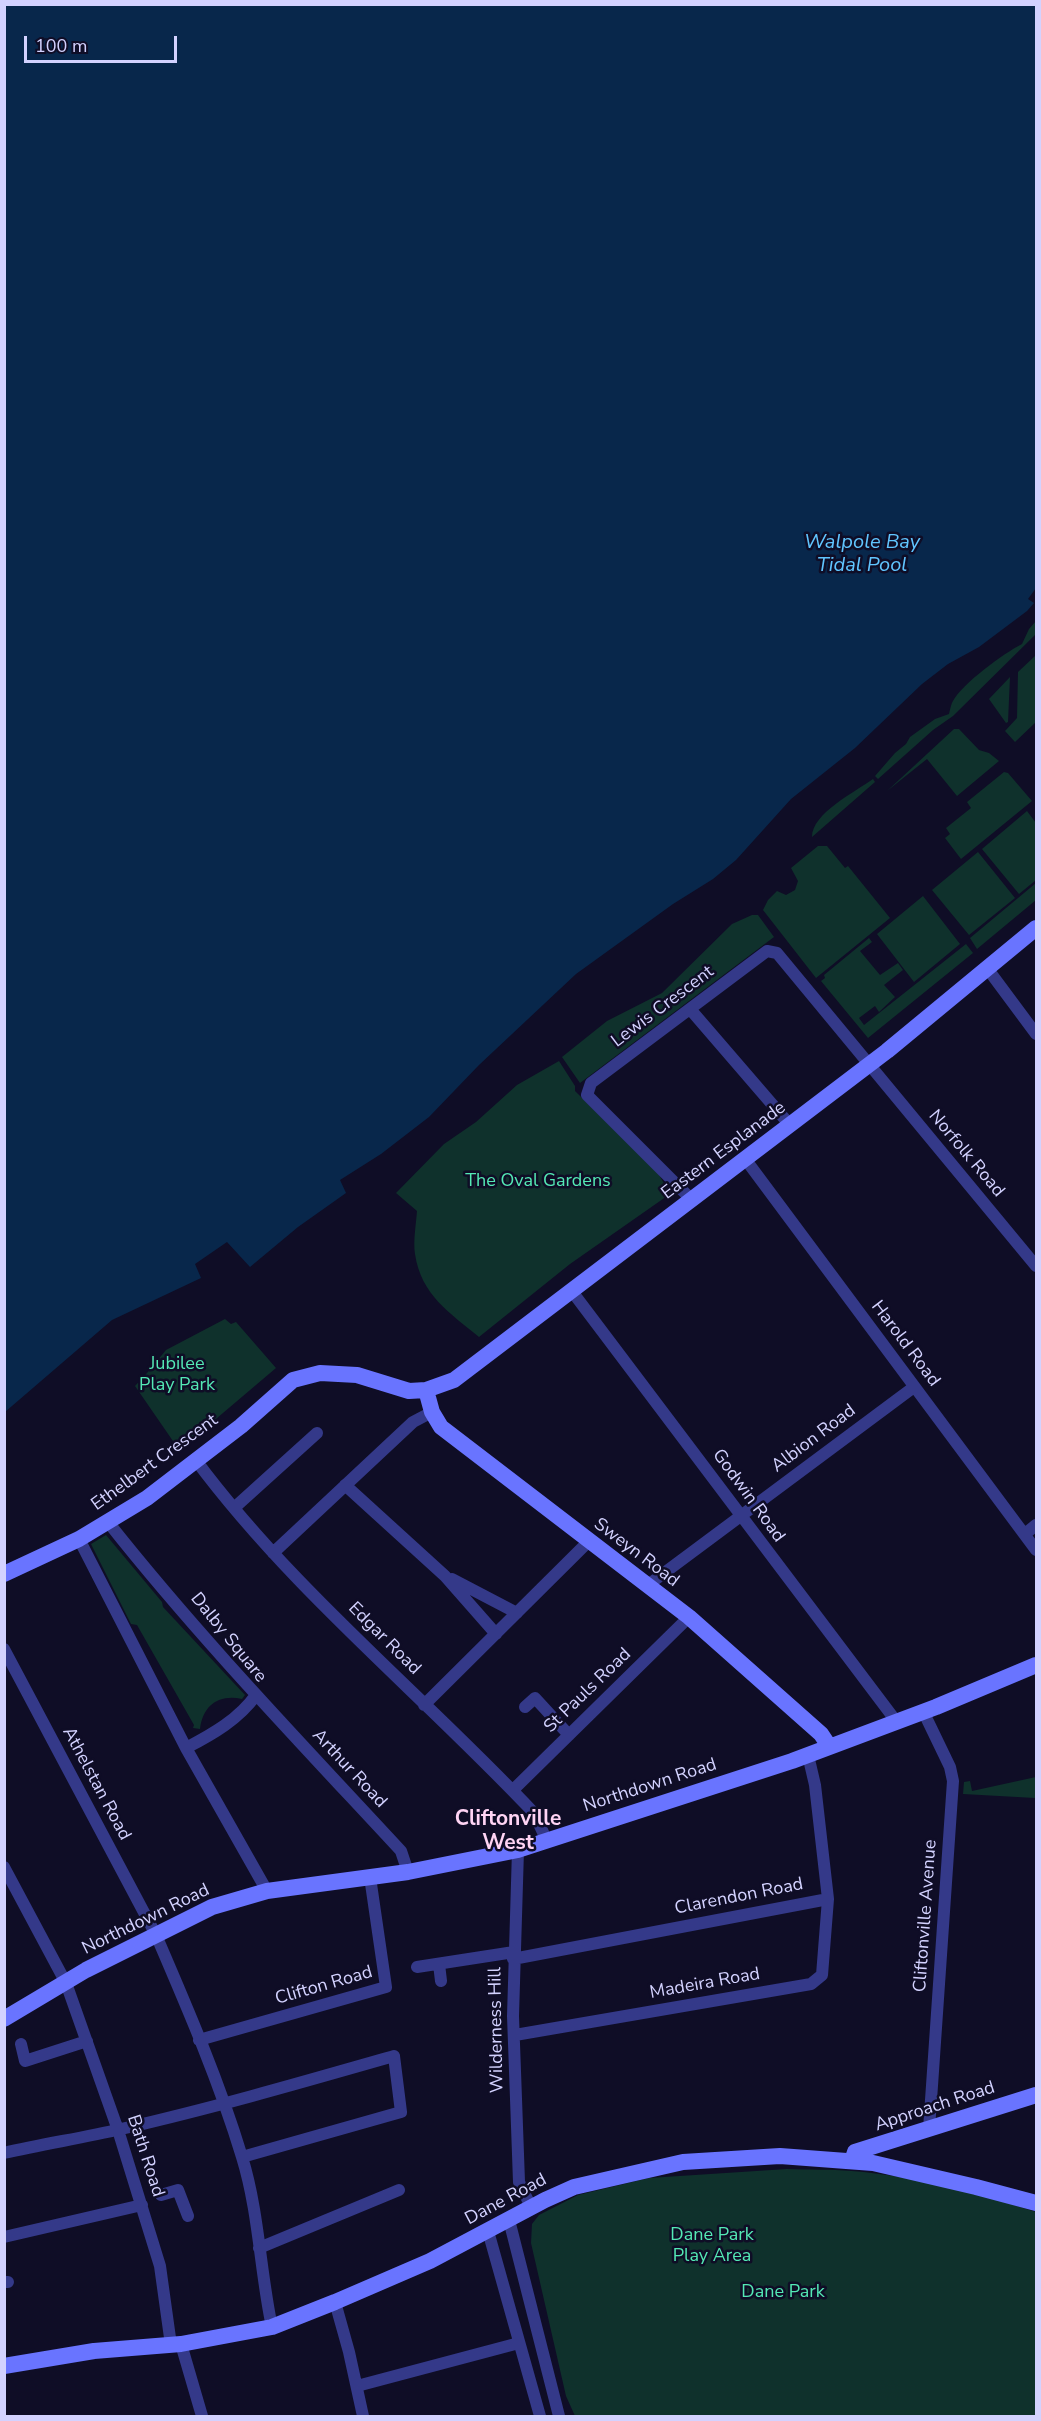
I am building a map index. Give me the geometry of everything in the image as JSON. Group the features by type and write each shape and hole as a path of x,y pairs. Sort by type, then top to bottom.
{"main road":[{"name":"Eastern Esplanade","path":"426,1390 454,1380 746,1160 1036,928"},
{"name":"Ethelbert Crescent","path":"4,1574 79,1539 147,1498 241,1426 283,1387 299,1377 320,1373 364,1376 399,1390 426,1390"},
{"name":"Sweyn Road","path":"426,1390 432,1413 441,1427 689,1617 821,1734 829,1746"},
{"name":"Northdown Road","path":"4,2019 66,1983 212,1907 267,1891 408,1872 518,1850 808,1755 1036,1665"},
{"name":"Approach Road","path":"852,2161 855,2151 1036,2095"},
{"name":"Dane Road","path":"4,2366 94,2351 176,2344 272,2327 430,2261 531,2207 574,2187 683,2162 780,2156 873,2163 976,2187 1036,2204"}],"street":[{"name":"Lewis Crescent","path":"692,1200 587,1095 591,1083 767,951"},
{"name":"Norfolk Road","path":"767,951 777,952 1036,1266"},
{"path":"987,968 1036,1034"},
{"path":"690,1009 790,1125"},
{"name":"Harold Road","path":"746,1160 1036,1550"},
{"name":"Godwin Road","path":"571,1290 896,1721"},
{"name":"Albion Road","path":"648,1585 915,1387"},
{"path":"273,1553 413,1422 432,1413"},
{"path":"234,1508 317,1433"},
{"name":"Edgar Road","path":"195,1460 273,1553 424,1705 513,1790 534,1813 547,1841"},
{"path":"345,1485 446,1576 496,1634"},
{"name":"Dalby Square","path":"108,1522 142,1565 256,1695 249,1705 230,1722 186,1748"},
{"path":"1025,1534 1036,1525"},
{"path":"79,1539 186,1748 267,1891"},
{"path":"424,1705 589,1541"},
{"path":"446,1576 517,1613"},
{"name":"St Pauls Road","path":"513,1790 689,1617"},
{"name":"Athelstan Road","path":"4,1649 156,1935 199,2040 242,2157 260,2248 272,2327"},
{"name":"Arthur Road","path":"256,1695 401,1851 408,1872"},
{"path":"525,1707 535,1698 569,1735"},
{"name":"Cliftonville Avenue","path":"923,1711 950,1767 953,1781 929,2129"},
{"name":"Clarendon Road","path":"417,1967 513,1956 828,1899 816,1785 808,1755"},
{"name":"Wilderness Hill","path":"518,1850 513,1956 519,2182 531,2207"},
{"name":"Bath Road","path":"4,1867 66,1983 118,2130 148,2200 176,2344 202,2416"},
{"name":"Clifton Road","path":"199,2040 386,1987 370,1877"},
{"name":"Madeira Road","path":"514,2035 811,1984 822,1975 828,1899"},
{"path":"439,1964 441,1981"},
{"path":"21,2044 26,2061 87,2041"},
{"path":"4,2153 118,2130 223,2104 394,2056 402,2112 242,2157"},
{"path":"4,2237 148,2200 178,2190 188,2216"},
{"path":"260,2248 399,2190"},
{"path":"509,2220 559,2416"},
{"path":"488,2232 540,2416"},
{"path":"336,2302 363,2416"},
{"path":"357,2386 519,2343"}],"green space":[{"path":"1036,621 1036,634 953,716 933,730 878,779 875,776 910,737 935,719 949,714 952,702 965,686 1005,654 1022,644 1029,629"},
{"path":"1036,655 1036,722 1015,742 1005,731 1017,718 1018,672"},
{"path":"1010,677 1008,722 1006,723 989,699"},
{"path":"954,729 959,729 979,750 989,753 999,761 957,796 927,759 887,791"},
{"path":"1004,772 1008,773 1032,801 961,859 945,838 950,834 946,828 971,808 967,802"},
{"path":"873,779 875,782 812,837 814,828 827,812"},
{"path":"1027,811 1036,823 1036,880 1019,894 982,849"},
{"path":"818,846 827,846 845,868 848,866 890,918 816,978 763,910 768,900 777,891 786,895 795,890 798,881 791,868"},
{"path":"978,852 1015,898 969,935 932,890"},
{"path":"1036,883 1036,900 977,949 970,938"},
{"path":"923,896 960,944 914,982 877,934"},
{"path":"752,915 758,915 774,937 580,1083 562,1057 607,1021 662,993 732,924"},
{"path":"869,938 872,942 860,951 880,975 898,963 903,970 884,985 895,997 879,1012 875,1006 859,1018 864,1025 966,944 973,953 868,1038 821,981 825,978 824,975"},
{"name":"The Oval Gardens","path":"559,1061 575,1086 575,1091 658,1173 670,1194 570,1264 479,1337 438,1302 423,1281 414,1249 417,1211 396,1193 444,1144 476,1122 517,1085"},
{"name":"Jubilee Play Park","path":"225,1319 231,1324 236,1322 276,1368 190,1441 175,1444 135,1386 166,1350"},
{"path":"106,1535 162,1602 163,1607 245,1695 242,1699 226,1698 214,1703 205,1713 200,1729 193,1728 194,1725 137,1625 131,1624 91,1544"},
{"path":"1036,1777 1035,1798 963,1794 964,1782 970,1781 972,1791"},
{"name":"Dane Park","path":"787,2169 844,2170 899,2177 968,2192 1036,2212 1036,2416 575,2416 566,2396 531,2243 532,2224 539,2215 578,2195 649,2178"}],"water":[{"name":"Walpole Bay Tidal Pool","path":"5,4 1036,5 1036,588 1028,599 1034,603 1027,611 979,647 948,664 922,684 855,748 791,799 736,860 713,879 673,904 576,974 479,1065 429,1117 381,1154 340,1180 346,1193 298,1227 250,1267 227,1242 195,1264 201,1278 112,1320 5,1412"}],"district":[{"name":"Cliftonville West","path":"508,1832"}],"park label":[{"name":"Dane Park Play Area","path":"712,2246"}]}
